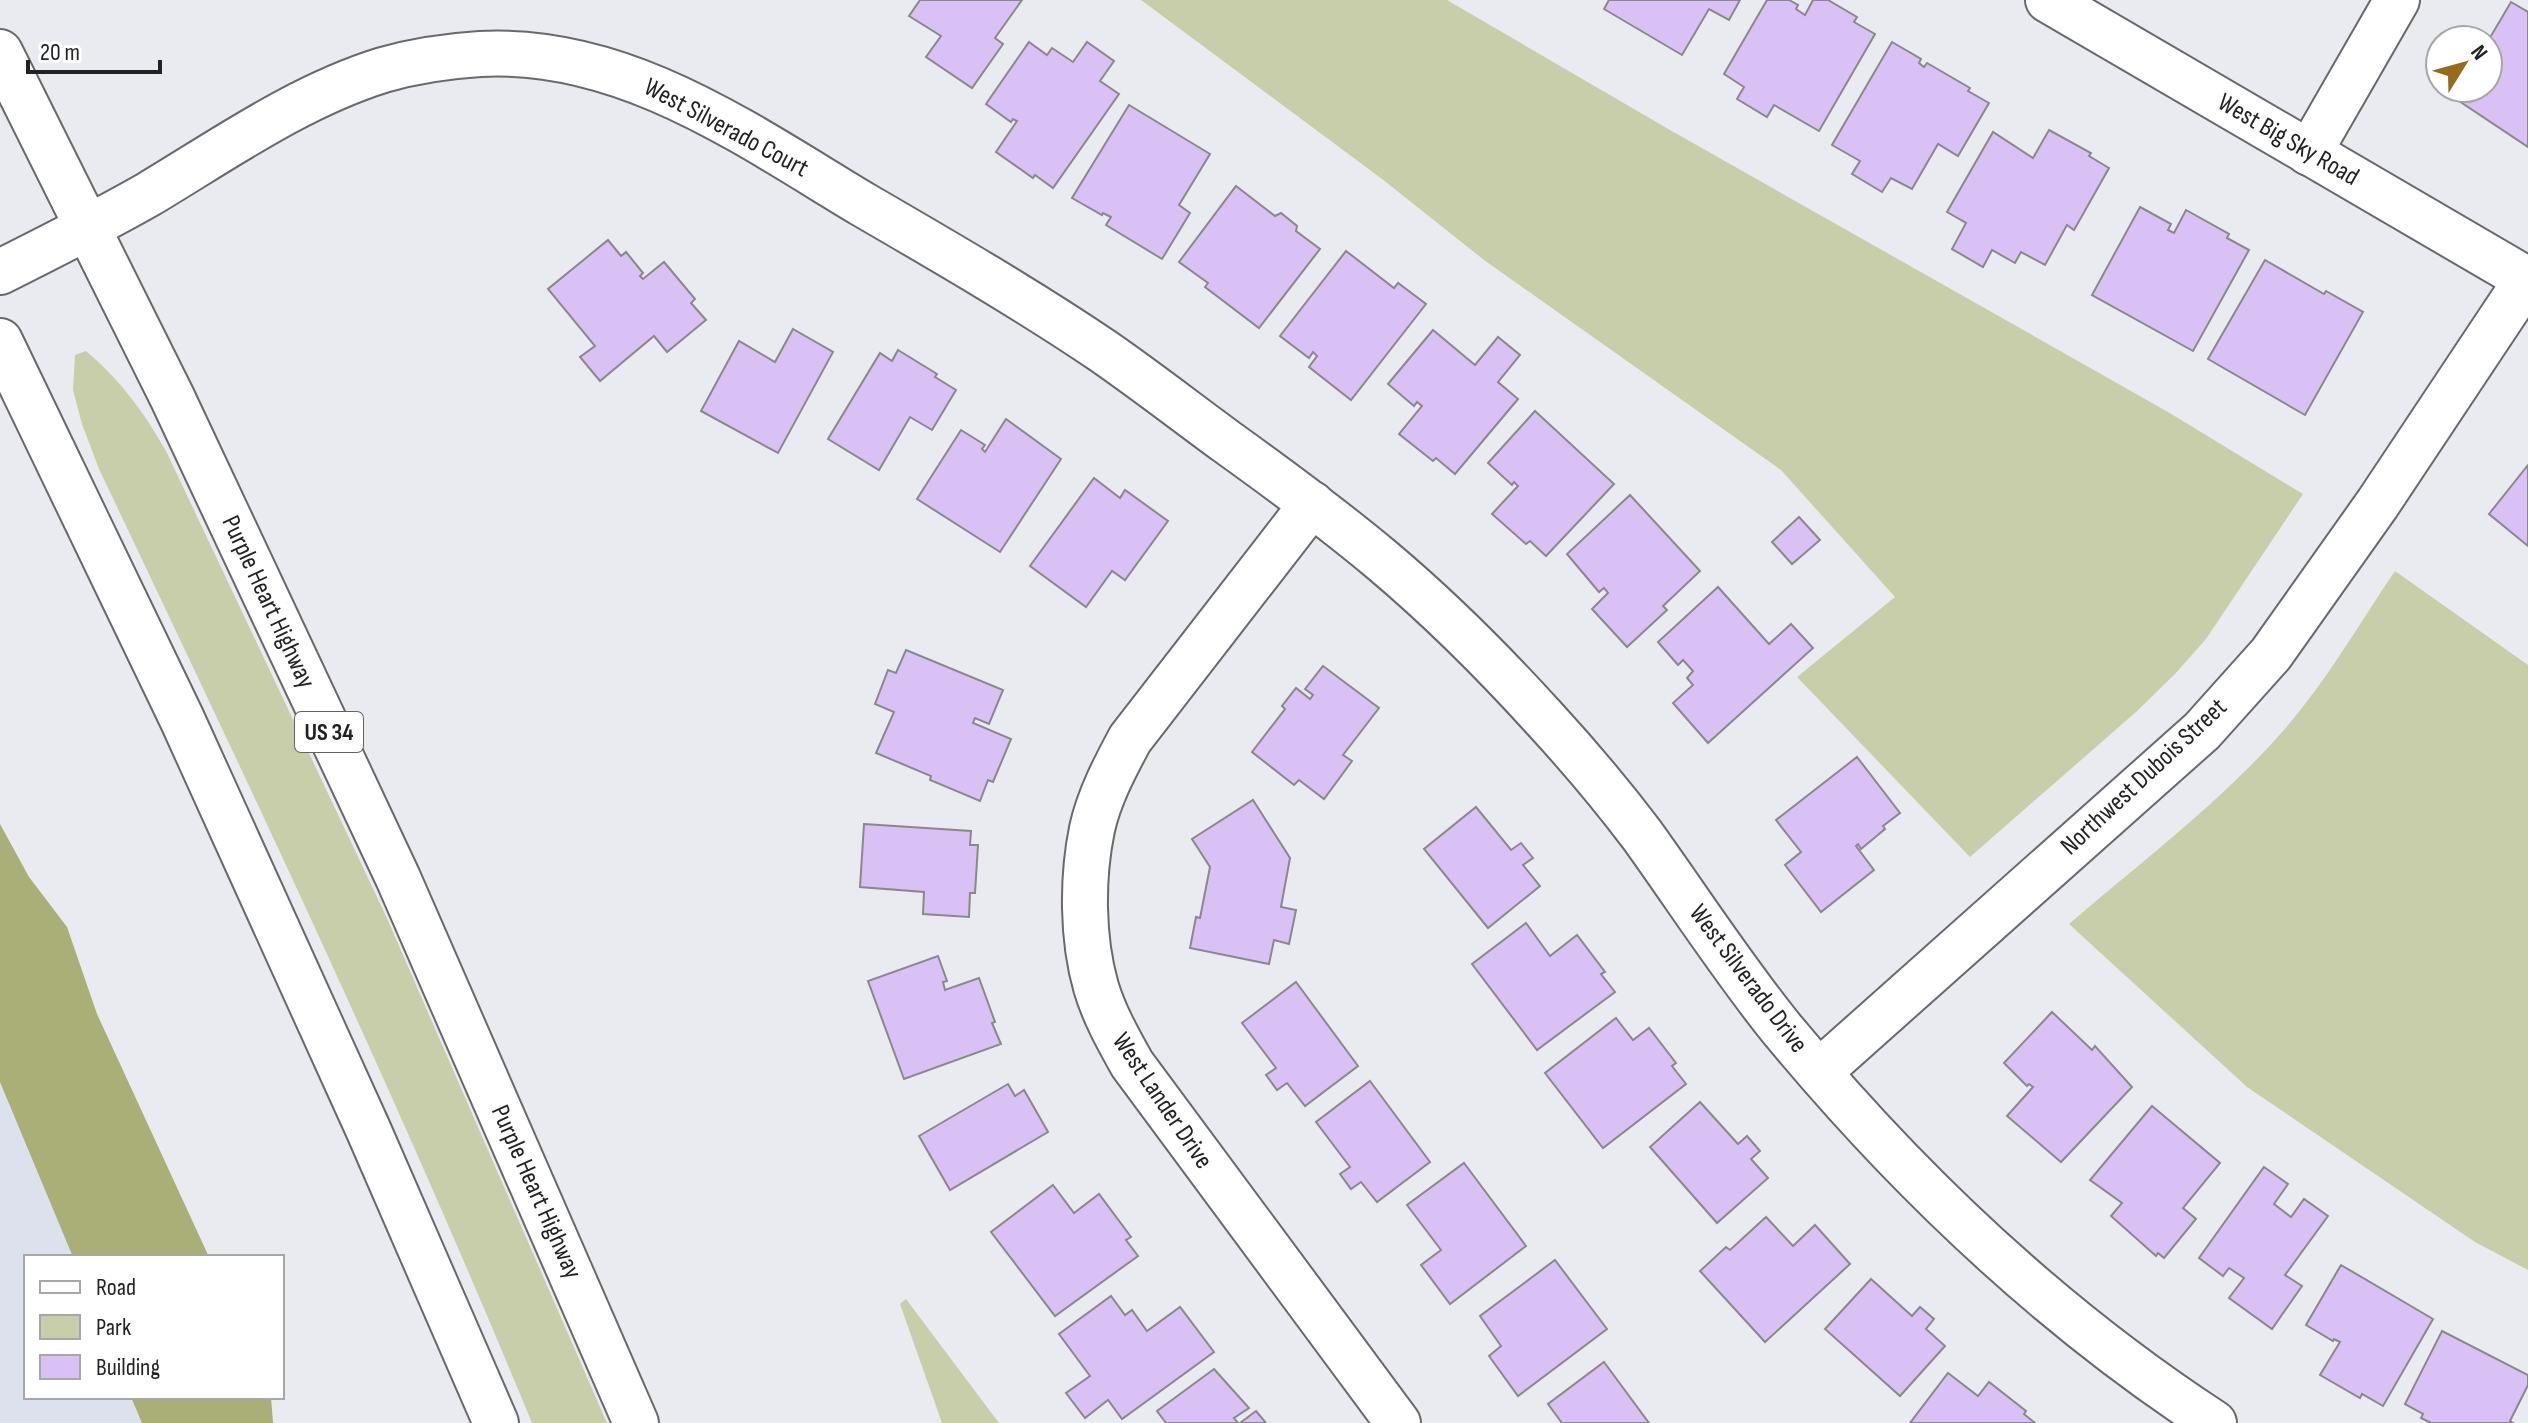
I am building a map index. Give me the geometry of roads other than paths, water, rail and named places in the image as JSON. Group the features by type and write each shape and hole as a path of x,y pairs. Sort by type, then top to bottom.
{"street":[{"name":"West Big Sky Road","path":"2048,0 2527,280"},
{"path":"2309,153 2397,0"},
{"name":"Purple Heart Highway","path":"0,52 172,397 398,878 636,1423"},
{"name":"West Silverado Court","path":"0,272 88,228 280,116 334,89 388,68 484,54 534,55 586,64 684,100 1037,308 1108,355 1312,504"},
{"name":"Northwest Dubois Street","path":"1819,1072 2202,731 2261,665 2378,503 2527,280"},
{"path":"0,341 182,719 368,1129 496,1423"},
{"name":"West Silverado Drive","path":"1312,504 1440,611 1496,666 1588,766 1639,831 1736,970 1873,1134 1943,1205 2020,1273 2103,1343 2214,1423"},
{"name":"West Lander Drive","path":"1312,504 1130,739 1115,768 1092,828 1086,908 1088,945 1110,1025 1132,1064 1398,1423"}]}
